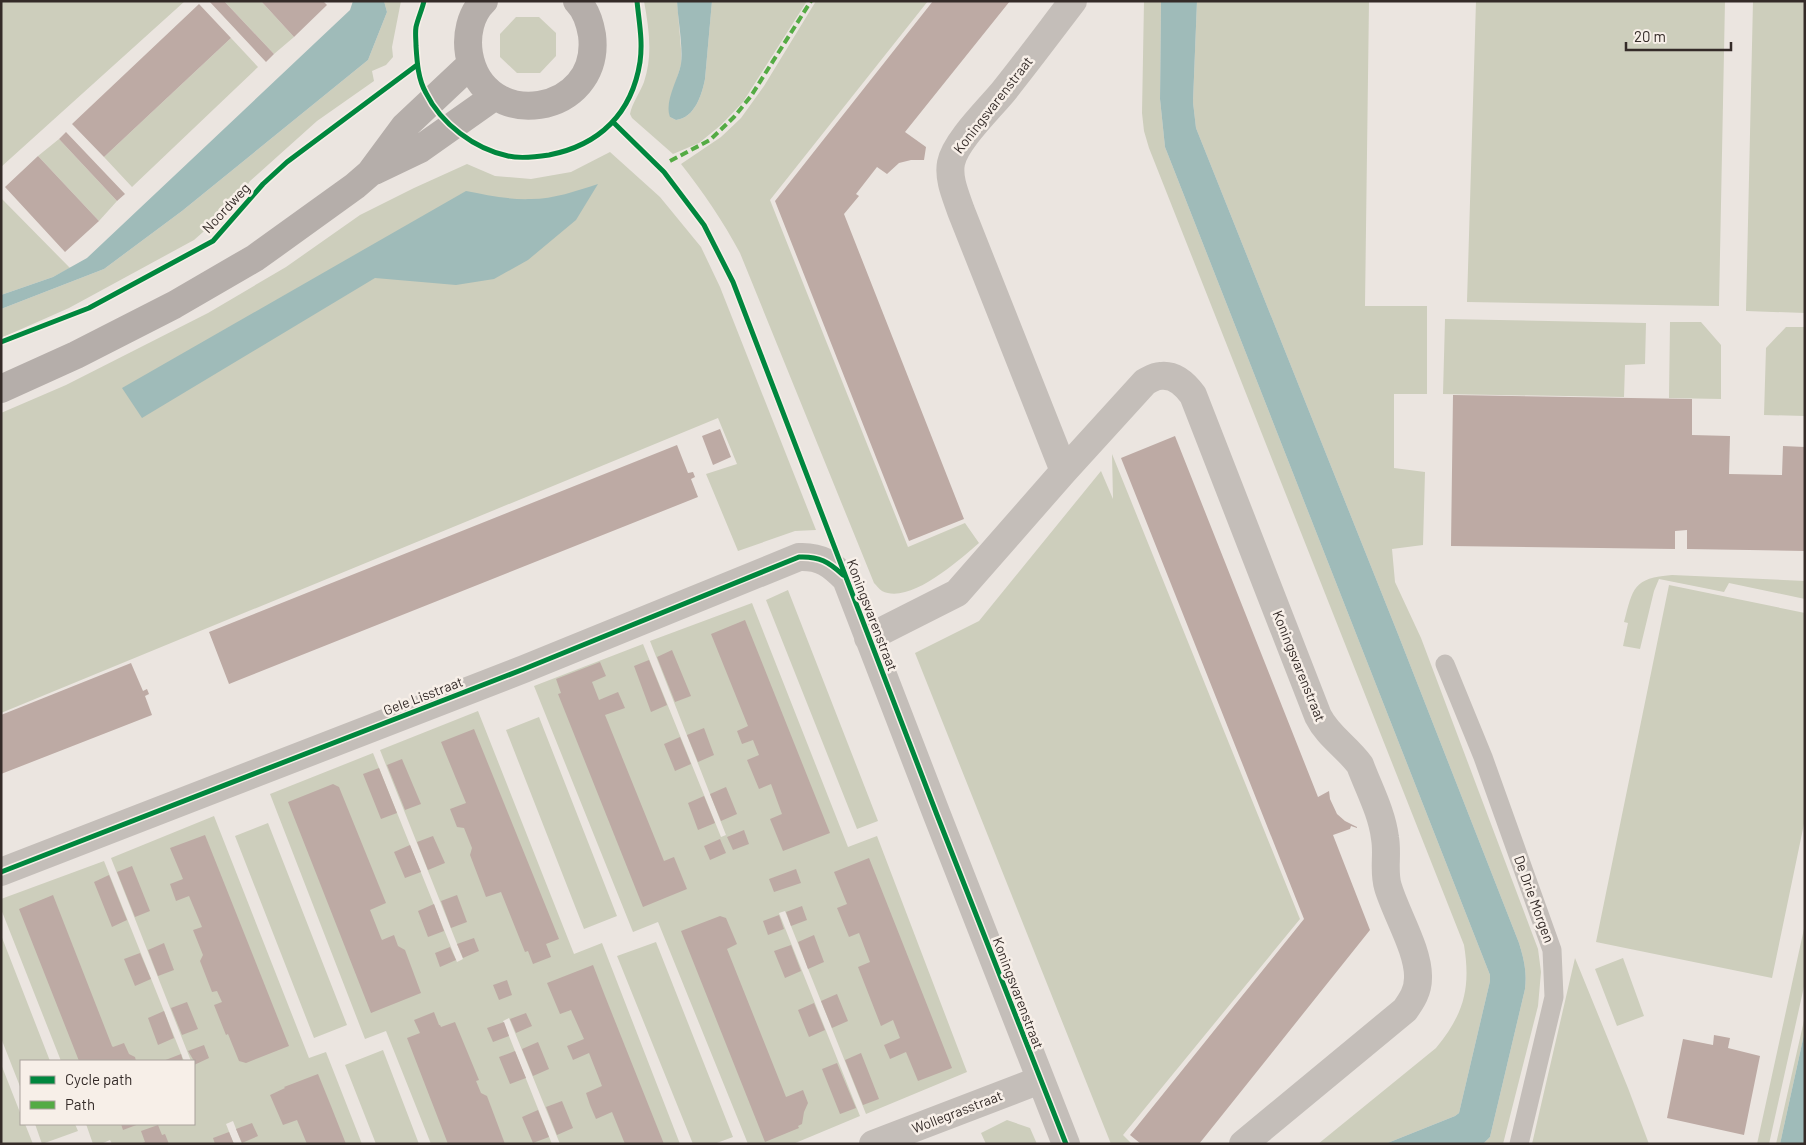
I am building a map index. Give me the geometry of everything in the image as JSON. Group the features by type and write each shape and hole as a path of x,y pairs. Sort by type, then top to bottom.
{"main road":[{"path":"481,2 471,23 467,44 471,64 480,82 495,96 515,105 538,106 559,100 576,86 588,67 593,45 590,23 579,2"},
{"path":"1,389 76,355 158,314 256,258 370,173 404,127 471,64"},
{"path":"370,173 420,149 495,96"}],"street":[{"name":"Koningsvarenstraat","path":"1064,471 961,211 951,182 950,170 953,155 964,138 1073,1"},
{"name":"Koningsvarenstraat","path":"868,638 957,592 1145,382 1159,376 1171,377 1185,384 1193,395 1318,716 1330,735 1360,765 1382,823 1386,841 1385,874 1388,887 1417,967 1418,983 1414,996 1405,1010 1243,1144"},
{"name":"Gele Lisstraat","path":"1,872 524,669 799,557 812,556 825,561 846,579"},
{"name":"Koningsvarenstraat","path":"846,579 1066,1144"},
{"name":"Wollegrasstraat","path":"873,1144 1040,1080"}],"lane":[{"name":"De Drie Morgen","path":"1445,664 1486,765 1552,950 1554,997 1519,1144"}],"green space":[{"path":"1,1 185,1 1,167"},
{"path":"224,1 261,1 294,37 274,54"},
{"path":"384,1 401,1 392,47 393,57 386,65 372,71 374,81 317,121 250,181 237,202 194,240 69,308 1,338 1,309 104,269 182,211 368,60 387,12"},
{"path":"644,1 677,1 681,65 670,101 670,117 676,120 683,118 693,110 702,91 705,79 712,1 807,1 743,102 721,125 699,143 673,154 632,118 630,114 647,72 649,32"},
{"path":"816,1 928,1 770,200 908,547 965,523 979,543 934,579 906,592 893,594 882,591 874,583 740,253 712,207 681,164 721,137 741,118 764,86"},
{"path":"1144,1 1161,1 1160,99 1165,147 1490,975 1459,1113 1385,1144 1318,1144 1436,1048 1446,1036 1459,1012 1466,988 1467,974 1464,945 1149,148 1144,131 1142,113"},
{"path":"1197,1 1369,1 1365,306 1427,306 1427,394 1394,394 1394,468 1425,472 1423,545 1392,549 1395,582 1421,638 1538,949 1541,972 1538,1006 1503,1144 1483,1144 1490,1137 1525,989 1525,971 1519,943 1196,128 1193,102"},
{"path":"1476,1 1725,1 1719,306 1467,302"},
{"path":"1753,1 1805,1 1805,313 1746,311"},
{"path":"516,17 539,17 556,33 556,56 540,73 517,73 500,57 500,34"},
{"path":"231,38 258,67 132,187 104,157"},
{"path":"59,139 117,201 99,221 38,156"},
{"path":"610,152 660,197 701,247 720,287 816,530 795,531 738,551 706,474 737,464 718,418 1,713 1,413 66,385 208,313 286,267 360,215 467,164 495,176 531,179 571,172"},
{"path":"1,198 70,268 53,277 1,295"},
{"path":"1445,319 1646,323 1645,364 1625,365 1624,397 1443,394"},
{"path":"1670,322 1701,322 1721,345 1721,399 1669,398"},
{"path":"1786,327 1805,327 1805,416 1764,415 1766,348"},
{"path":"1112,454 1300,919 1123,1135 1132,1144 1111,1144 915,653 979,621 1101,471 1113,499"},
{"path":"1672,575 1805,581 1805,599 1729,583 1724,592 1659,579 1654,591 1640,649 1623,646 1628,623 1624,622 1630,601 1637,587 1649,579"},
{"path":"1669,585 1805,613 1805,819 1772,978 1596,942"},
{"path":"788,590 878,821 857,829 766,600"},
{"path":"752,603 848,847 877,836 967,1072 866,1114 785,911 779,913 860,1116 793,1144 748,1144 658,922 633,932 534,686 643,644 721,837 726,835 650,641"},
{"path":"478,711 574,954 602,943 680,1144 560,1144 509,1018 503,1021 552,1144 431,1144 386,1031 365,1039 270,794 373,753 457,962 463,959 380,750"},
{"path":"539,717 617,916 584,929 506,730"},
{"path":"214,816 309,1058 326,1052 362,1144 242,1144 233,1121 226,1124 234,1144 112,1144 110,1140 101,1144 93,1144 86,1125 195,1125 195,1060 191,1060 111,858"},
{"path":"268,823 347,1025 314,1038 235,836"},
{"path":"104,861 184,1060 61,1060 1,909 1,899"},
{"path":"1805,924 1805,982 1769,1144 1757,1144"},
{"path":"1,935 50,1060 20,1060 20,1086 1,1038"},
{"path":"656,942 733,1137 714,1144 693,1144 617,956"},
{"path":"1575,958 1628,1088 1649,1144 1532,1144"},
{"path":"1623,958 1644,1016 1617,1026 1595,969"},
{"path":"1805,1016 1805,1030 1780,1144 1776,1144"},
{"path":"383,1050 419,1144 376,1144 345,1065"},
{"path":"1,1064 20,1112 20,1125 25,1125 33,1144 1,1144"},
{"path":"1007,1120 1030,1128 1037,1144 986,1144 981,1133"},
{"path":"35,1125 75,1125 78,1131 42,1144"}],"water":[{"path":"353,1 384,1 387,12 368,60 182,211 104,269 1,309 1,295 53,277 87,258 350,10"},
{"path":"677,1 712,1 705,79 702,91 693,110 683,118 676,120 670,117 669,104 681,64"},
{"path":"1161,1 1197,1 1193,102 1196,128 1398,634 1521,949 1524,960 1525,989 1490,1137 1483,1144 1385,1144 1459,1113 1490,975 1165,147 1160,99"},
{"path":"598,184 576,220 528,260 494,279 456,285 375,278 142,418 122,388 466,191 506,198 540,199"},
{"path":"1805,1030 1805,1144 1780,1144"}],"building":[{"path":"209,1 224,1 274,54 266,62"},
{"path":"261,1 323,1 327,5 294,37"},
{"path":"933,1 1010,1 905,132 926,147 924,160 911,160 899,163 887,174 877,167 856,194 859,196 844,214 964,519 909,541 775,201"},
{"path":"199,4 231,38 104,157 72,124"},
{"path":"66,132 125,194 117,201 59,139"},
{"path":"38,156 99,221 65,252 5,187"},
{"path":"1453,395 1692,399 1692,435 1730,436 1729,474 1782,475 1783,446 1805,447 1805,551 1687,549 1687,530 1675,531 1675,549 1451,546"},
{"path":"720,429 731,457 713,465 702,436"},
{"path":"1175,436 1318,797 1329,791 1330,799 1337,814 1345,821 1357,827 1351,826 1350,829 1333,835 1370,930 1199,1144 1141,1144 1130,1135 1304,919 1121,458"},
{"path":"677,445 688,473 693,472 695,477 691,479 698,497 229,684 209,632"},
{"path":"745,620 830,833 783,851 770,819 782,814 771,784 759,789 747,760 759,755 753,740 742,744 737,731 748,726 711,634"},
{"path":"672,650 691,696 675,702 657,657"},
{"path":"649,660 667,705 651,712 634,666"},
{"path":"600,662 606,676 592,682 599,700 618,692 625,708 605,715 664,861 674,857 687,889 643,907 558,694 561,693 556,679"},
{"path":"131,663 143,691 147,689 149,694 145,696 152,715 1,774 1,715"},
{"path":"704,728 714,755 698,762 687,735"},
{"path":"474,729 559,939 546,944 551,957 533,964 528,951 525,952 501,892 486,897 470,855 472,848 464,828 457,827 450,809 466,803 441,742"},
{"path":"680,737 691,764 675,771 664,744"},
{"path":"402,759 421,804 405,810 387,765"},
{"path":"379,768 397,813 381,819 363,774"},
{"path":"333,784 339,787 386,903 370,910 381,938 382,940 394,935 398,946 405,950 421,993 371,1013 288,802"},
{"path":"726,787 737,814 721,821 710,794"},
{"path":"704,796 715,823 698,830 688,803"},
{"path":"744,830 749,844 733,850 727,837"},
{"path":"205,835 289,1046 246,1063 239,1061 214,1005 222,1002 217,991 212,992 200,961 203,955 193,930 202,927 189,896 176,901 170,884 183,879 170,848"},
{"path":"433,836 445,863 428,870 417,842"},
{"path":"720,839 726,853 710,860 704,846"},
{"path":"410,845 421,872 405,878 394,852"},
{"path":"869,858 952,1068 918,1081 906,1052 890,1059 884,1045 900,1038 893,1020 881,1026 858,967 870,962 859,933 849,937 837,908 847,904 834,872"},
{"path":"132,866 150,911 135,917 117,872"},
{"path":"796,869 801,883 774,892 769,879"},
{"path":"109,875 127,920 112,927 94,882"},
{"path":"53,895 112,1046 124,1043 129,1054 135,1057 136,1060 79,1060 19,909"},
{"path":"457,895 467,922 451,928 441,901"},
{"path":"434,904 444,931 428,937 418,911"},
{"path":"802,906 807,920 791,926 786,912"},
{"path":"779,915 784,929 768,935 763,921"},
{"path":"720,916 726,918 737,944 727,949 786,1097 803,1090 808,1103 802,1124 798,1126 799,1128 765,1142 681,931"},
{"path":"814,935 824,962 808,969 798,942"},
{"path":"474,938 479,951 463,958 457,944"},
{"path":"164,943 174,970 158,976 148,950"},
{"path":"791,945 801,971 785,978 774,951"},
{"path":"450,947 456,960 440,967 435,953"},
{"path":"140,953 151,979 135,986 124,959"},
{"path":"593,965 664,1144 625,1144 612,1112 596,1119 590,1105 586,1093 602,1086 589,1053 573,1060 567,1046 584,1039 571,1010 560,1014 547,983"},
{"path":"507,980 512,995 499,1000 493,985"},
{"path":"837,994 848,1021 832,1028 821,1001"},
{"path":"187,1002 198,1029 182,1035 171,1008"},
{"path":"814,1003 825,1030 809,1037 798,1010"},
{"path":"164,1011 174,1038 158,1045 148,1018"},
{"path":"434,1012 441,1027 455,1022 479,1080 476,1081 481,1093 487,1096 505,1144 448,1144 407,1038 420,1033 414,1020"},
{"path":"526,1013 532,1026 516,1033 510,1019"},
{"path":"504,1022 509,1036 493,1042 487,1028"},
{"path":"1714,1035 1730,1038 1728,1048 1760,1056 1744,1135 1667,1118 1683,1039 1713,1045"},
{"path":"538,1042 549,1069 533,1076 522,1049"},
{"path":"204,1045 209,1058 195,1065 195,1060 188,1051"},
{"path":"515,1051 526,1078 510,1084 499,1057"},
{"path":"861,1053 879,1099 863,1105 845,1060"},
{"path":"181,1054 183,1060 166,1060"},
{"path":"837,1063 856,1108 840,1114 822,1069"},
{"path":"318,1074 346,1144 307,1144 297,1120 283,1125 270,1095 284,1087"},
{"path":"562,1101 573,1128 557,1135 546,1107"},
{"path":"538,1110 549,1137 533,1143 522,1117"},
{"path":"252,1123 258,1136 242,1143 236,1129"},
{"path":"121,1125 136,1125 123,1130"},
{"path":"158,1125 162,1135 165,1134 169,1144 140,1144 145,1142 141,1131"},
{"path":"229,1132 234,1144 215,1144 213,1138"}],"marked path":[{"path":"670,161 710,140 734,117 751,96 811,1"}],"cycle path":[{"path":"424,1 416,29 416,46 421,82 432,104 460,134 483,148 496,153 523,158 549,155 584,143 598,135 611,124 621,111 630,97 640,62 641,39 637,1"},
{"name":"Noordweg","path":"1,342 89,308 213,241 263,184 287,162 417,65"},
{"path":"613,122 664,172 704,225 733,282 937,815 1066,1144"},
{"path":"1,872 524,669 799,557 823,561 843,575"}]}
